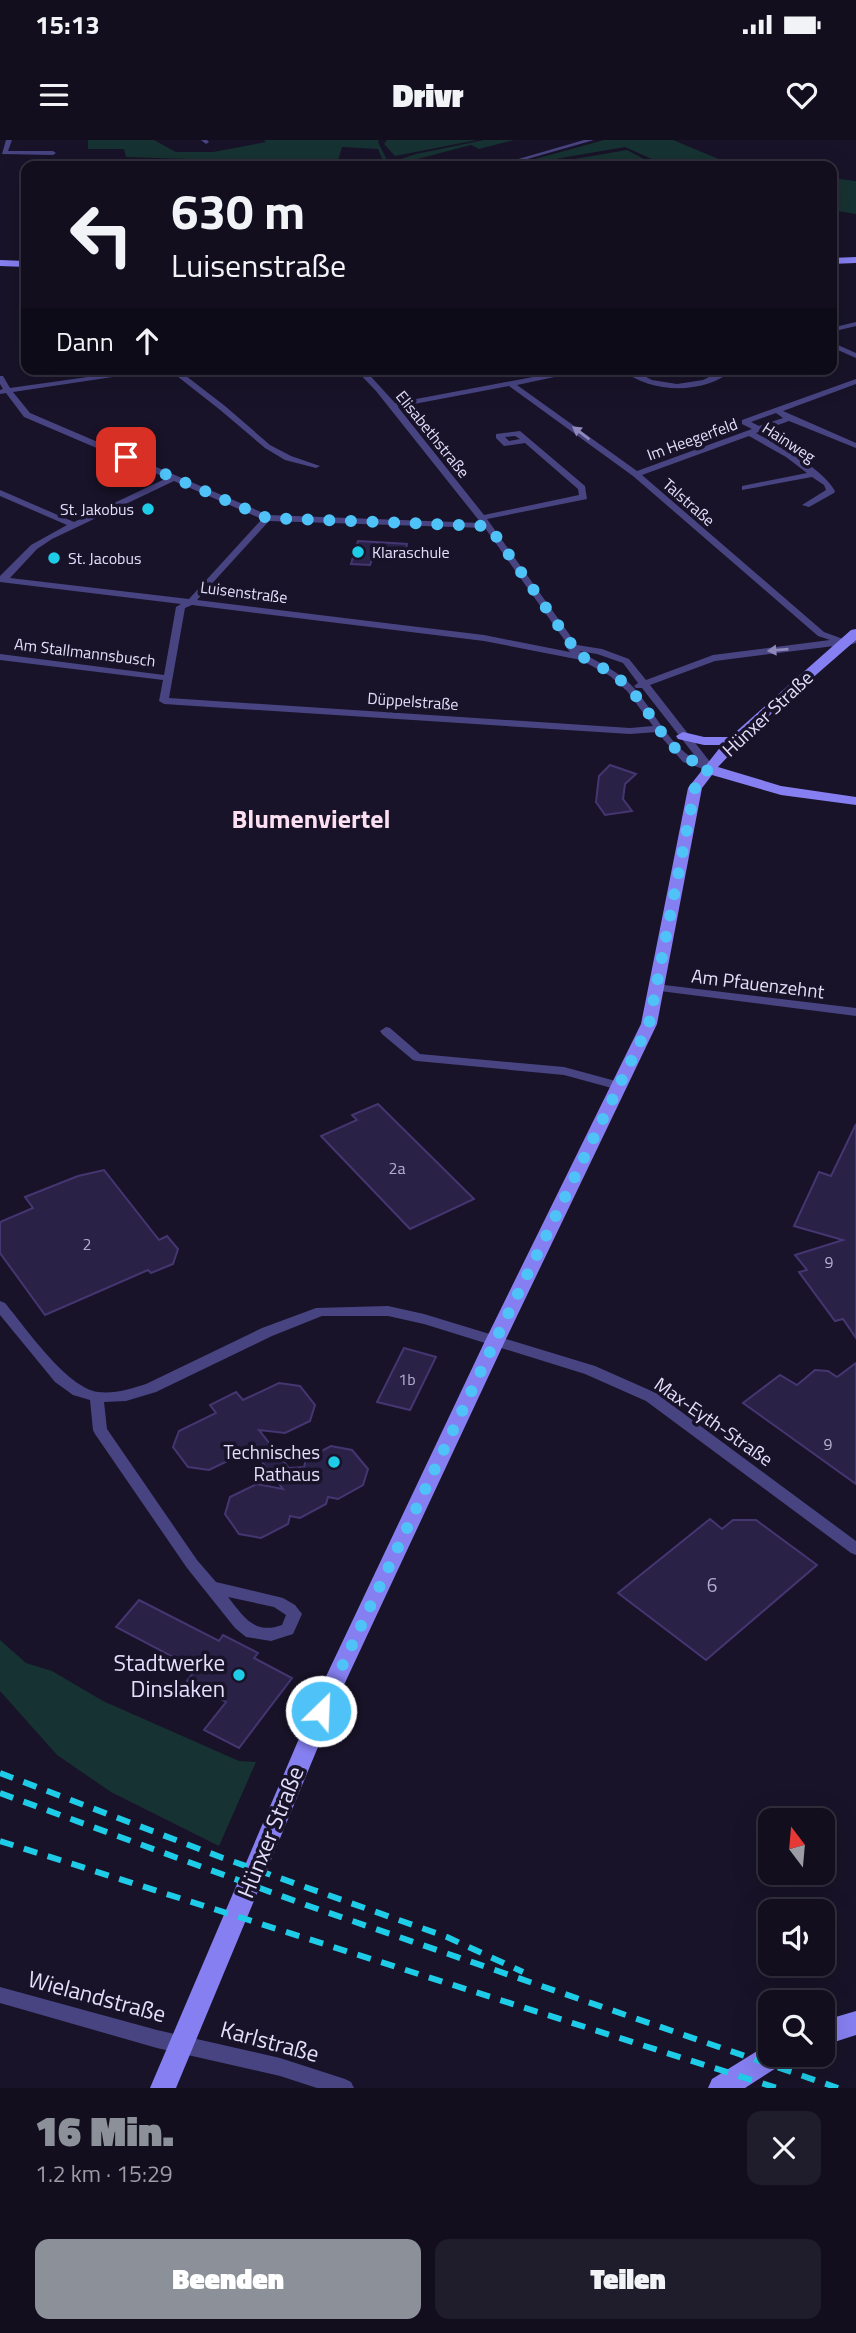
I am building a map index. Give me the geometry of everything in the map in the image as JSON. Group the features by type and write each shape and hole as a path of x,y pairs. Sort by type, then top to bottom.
{"main road":[{"path":"837,261 856,260"},
{"path":"0,263 21,264"},
{"name":"Hünxer Straße","path":"163,2088 304,1748 495,1341 649,1024 695,788 709,768 736,741 853,639"},
{"path":"683,736 704,741 736,741"},
{"path":"709,768 733,778 779,790 856,801"},
{"path":"835,2030 856,2023"},
{"path":"721,2088 758,2065"}],"street":[{"path":"9,140 4,152 53,153"},
{"path":"515,161 591,140"},
{"path":"837,329 856,324"},
{"path":"837,347 856,356"},
{"path":"4,391 117,375"},
{"path":"181,375 228,412 262,445 292,461 316,466"},
{"name":"Elisabethstraße","path":"365,375 393,406 489,526 574,648"},
{"path":"393,406 557,375"},
{"path":"636,375 646,381 668,385 708,382 720,375"},
{"path":"0,378 4,391 27,415 267,518 489,526"},
{"name":"Im Heegerfeld","path":"754,431 745,422 856,381"},
{"name":"Talstraße","path":"511,384 636,474 821,634 853,639"},
{"path":"776,410 856,446"},
{"name":"Im Heegerfeld","path":"636,474 789,418"},
{"name":"Hainweg","path":"754,431 789,455 831,491 806,505"},
{"path":"482,518 584,497 582,488 525,440"},
{"name":"Hainweg","path":"745,488 813,474"},
{"path":"2,580 34,547 72,524 174,478"},
{"path":"0,493 72,524"},
{"path":"166,678 181,607 191,602 267,518"},
{"name":"Luisenstraße","path":"2,580 599,651 626,661 709,768"},
{"path":"811,648 821,639 821,634"},
{"name":"Luisenstraße","path":"484,638 584,658"},
{"path":"630,688 713,658 811,648 853,639"},
{"name":"Luisenstraße","path":"574,648 575,653 612,674 630,688 659,729 687,760 709,768"},
{"name":"Am Stallmannsbusch","path":"0,657 166,678"},
{"name":"Düppelstraße","path":"166,678 164,701 617,730 659,729"},
{"name":"Am Pfauenzehnt","path":"656,988 856,1012"},
{"path":"386,1031 417,1057 564,1071 619,1086"},
{"path":"0,1306 60,1378 78,1391 97,1397 100,1430 209,1587 240,1623 251,1632 271,1635 283,1633 292,1622 294,1614 284,1604 209,1587"},
{"name":"Max-Eyth-Straße","path":"97,1397 126,1396 151,1388 295,1320 328,1310 388,1311 424,1319 590,1370 651,1397 856,1549"},
{"name":"Wielandstraße","path":"0,1995 182,2044"},
{"name":"Karlstraße","path":"182,2044 280,2067 345,2088"}],"green space":[{"path":"88,140 154,140 176,152 213,152 266,142 264,140 379,140 388,161 383,161 378,149 342,147 338,161 126,157 124,149 88,149"},
{"path":"387,140 477,140 395,156 384,144"},
{"path":"484,140 514,140 479,149 471,145 410,161 395,161"},
{"path":"604,140 673,140 723,161 656,161 625,147 544,161 528,161"},
{"path":"627,150 648,161 563,161"},
{"path":"837,179 856,181 856,214 837,211"},
{"path":"0,1640 26,1663 52,1671 103,1701 239,1761 256,1762 219,1846 111,1792 57,1755 0,1691"}],"building":[{"name":"Klaraschule","path":"358,541 407,544 404,559 373,557 370,565 351,564"},
{"path":"610,765 636,774 625,784 623,799 632,811 605,815 596,802 599,776"},
{"path":"378,1104 474,1199 410,1229 321,1136 357,1120 352,1115"},
{"path":"856,1124 856,1338 843,1319 835,1321 799,1272 807,1270 795,1255 843,1240 794,1226 819,1172 831,1176"},
{"path":"104,1170 159,1240 167,1236 178,1249 173,1264 151,1273 148,1270 45,1315 0,1253 0,1222 33,1208 25,1197 78,1176"},
{"path":"404,1348 436,1357 410,1410 377,1402"},
{"path":"856,1363 856,1484 743,1403 780,1375 797,1385 815,1370 828,1371 837,1377"},
{"name":"Technisches Rathaus","path":"279,1383 300,1386 315,1405 310,1421 285,1433 259,1430 289,1468 304,1467 306,1459 331,1446 352,1450 368,1469 363,1485 338,1499 328,1497 326,1504 300,1518 290,1516 288,1524 261,1538 239,1534 225,1514 230,1497 257,1484 283,1489 252,1449 238,1450 236,1457 209,1470 188,1467 173,1447 179,1431 216,1413 210,1405 236,1392 243,1400"},
{"path":"710,1519 722,1529 733,1520 756,1520 817,1565 706,1660 618,1593"},
{"name":"Stadtwerke Dinslaken","path":"139,1600 219,1641 223,1635 258,1653 254,1658 292,1678 239,1748 204,1730 226,1702 187,1681 196,1669 116,1627"}],"railway":[{"path":"0,1773 223,1858 447,1937 523,1972"},
{"path":"0,1793 306,1905 838,2088"},
{"path":"0,1841 777,2088"}],"place":[{"name":"St. Jakobus","path":"148,509"},
{"name":"Klaraschule","path":"358,552"},
{"name":"St. Jacobus","path":"54,558"},
{"name":"Technisches Rathaus","path":"334,1462"},
{"name":"Stadtwerke Dinslaken","path":"239,1675"}],"district":[{"name":"Blumenviertel","path":"311,818"}],"route":[{"path":"126,457 267,518 489,526 575,653 612,674 630,688 674,748 687,760 709,768 695,788 649,1024 495,1341 321,1711"}]}
